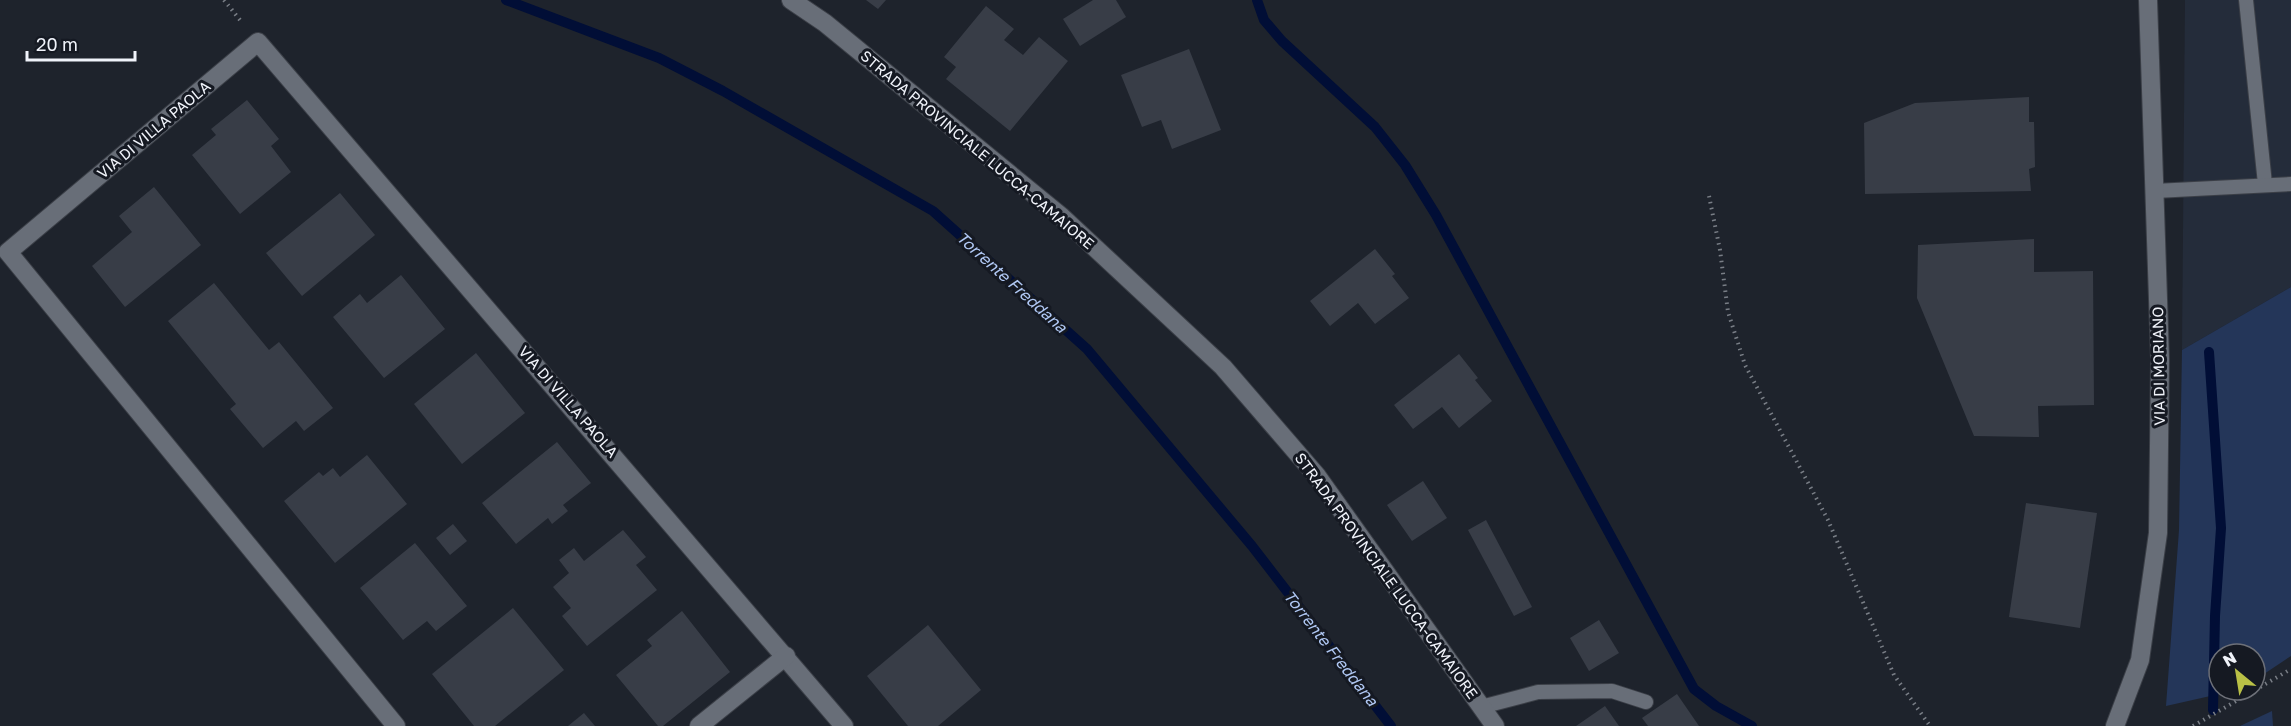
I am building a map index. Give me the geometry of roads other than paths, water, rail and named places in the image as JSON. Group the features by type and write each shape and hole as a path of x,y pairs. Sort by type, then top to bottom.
{"street":[{"name":"STRADA PROVINCIALE LUCCA-CAMAIORE","path":"790,0 825,23 1062,217 1223,367 1317,476 1495,726"},
{"name":"VIA DI MORIANO","path":"2115,726 2140,660 2158,533 2160,380 2148,0"},
{"name":"VIA DI VILLA PAOLA","path":"396,726 8,252 258,42 844,726"},
{"path":"699,726 786,656"}],"lane":[{"path":"2246,0 2265,184"},
{"path":"2155,191 2291,184"},
{"path":"1481,707 1538,692 1611,691 1646,702"}],"waterway":[{"name":"Torrente Freddana","path":"506,0 659,58 723,91 933,211 1087,349 1252,546 1391,726"},
{"path":"1257,0 1264,20 1282,41 1375,127 1405,165 1436,215 1694,689 1716,706 1752,726"},
{"path":"2209,352 2221,528 2215,616 2213,710"}]}
